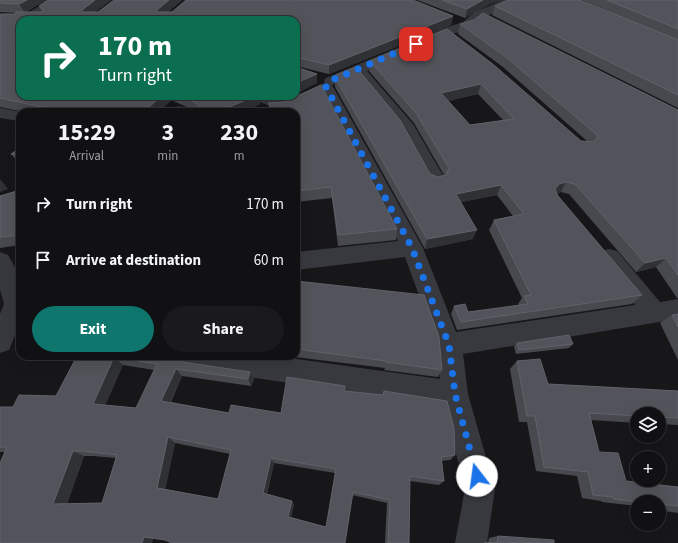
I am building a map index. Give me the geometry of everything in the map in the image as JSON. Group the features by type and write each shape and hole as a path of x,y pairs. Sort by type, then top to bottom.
{"street":[{"path":"38,16 57,0"},
{"path":"471,543 480,489 455,394 449,345 412,248 321,85 467,25 479,15 513,0"},
{"path":"479,15 492,22"},
{"path":"358,69 407,127 436,179"},
{"path":"263,100 276,108"},
{"path":"280,108 296,100"},
{"path":"0,113 16,115"},
{"path":"596,242 655,313"},
{"path":"300,261 412,248"},
{"path":"0,261 5,269 16,299"},
{"path":"0,342 16,308"},
{"path":"449,345 678,309"},
{"path":"217,360 455,394"}],"building":[{"path":"0,0 27,0 19,4 0,3"},
{"path":"48,0 95,0 82,10 82,12 98,12 114,0 169,0 157,10 157,12 172,12 186,0 413,0 453,16 329,65 300,58 300,16 16,16 16,100 157,100 148,108 46,108 0,98 0,14 44,11 39,6"},
{"path":"442,0 483,0 467,9"},
{"path":"508,0 580,0 678,40 678,95 495,6"},
{"path":"607,0 678,0 678,29"},
{"path":"483,13 678,110 678,275 666,258 645,263 575,184 566,182 559,184 555,189 558,196 642,295 461,322 454,306 465,304 468,312 528,304 524,296 531,295 494,220 524,214 501,185 456,194 477,230 427,239 335,77 336,75 356,67 400,120 430,174 438,177 446,175 449,168 416,113 370,61 447,29 494,65 581,141 594,142 598,136 506,57 460,24 474,20","holes":["481,84 514,119 470,125 441,93"]},
{"path":"300,68 317,74 300,81"},
{"path":"321,85 397,229 338,235 331,187 300,191 300,108 271,108 268,103 300,100 300,95"},
{"path":"190,100 246,100 227,108 201,108"},
{"path":"16,151 16,155 11,154"},
{"path":"16,191 16,235 0,237 0,196"},
{"path":"300,281 424,295 439,337 442,370 300,350"},
{"path":"678,314 678,327 672,315"},
{"path":"569,335 573,344 519,350 517,343"},
{"path":"540,359 548,384 678,391 678,418 666,417 666,407 630,407 630,416 589,413 599,452 618,453 626,481 630,481 630,487 666,487 666,486 678,487 678,506 666,505 666,495 630,495 630,501 593,495 588,472 544,467 535,416 527,416 517,361"},
{"path":"75,360 113,360 93,404 136,408 157,364 132,360 179,360 183,362 250,372 248,379 176,369 161,401 229,413 231,405 281,413 287,377 345,386 344,391 383,395 384,391 447,401 454,428 455,455 441,457 444,481 410,476 409,543 388,543 390,500 353,492 345,543 172,543 165,540 144,537 142,543 0,543 0,463 7,447 0,447 0,407 13,407 19,395 56,396","holes":["168,437 231,450 218,499 157,488","73,451 117,455 102,503 53,504","271,458 336,469 326,527 288,517 292,501 263,493"]},
{"path":"498,536 554,540 554,543 497,543"}],"route":[{"path":"416,44 330,81 326,87 388,200 412,248 449,345 455,394 477,476"}]}
